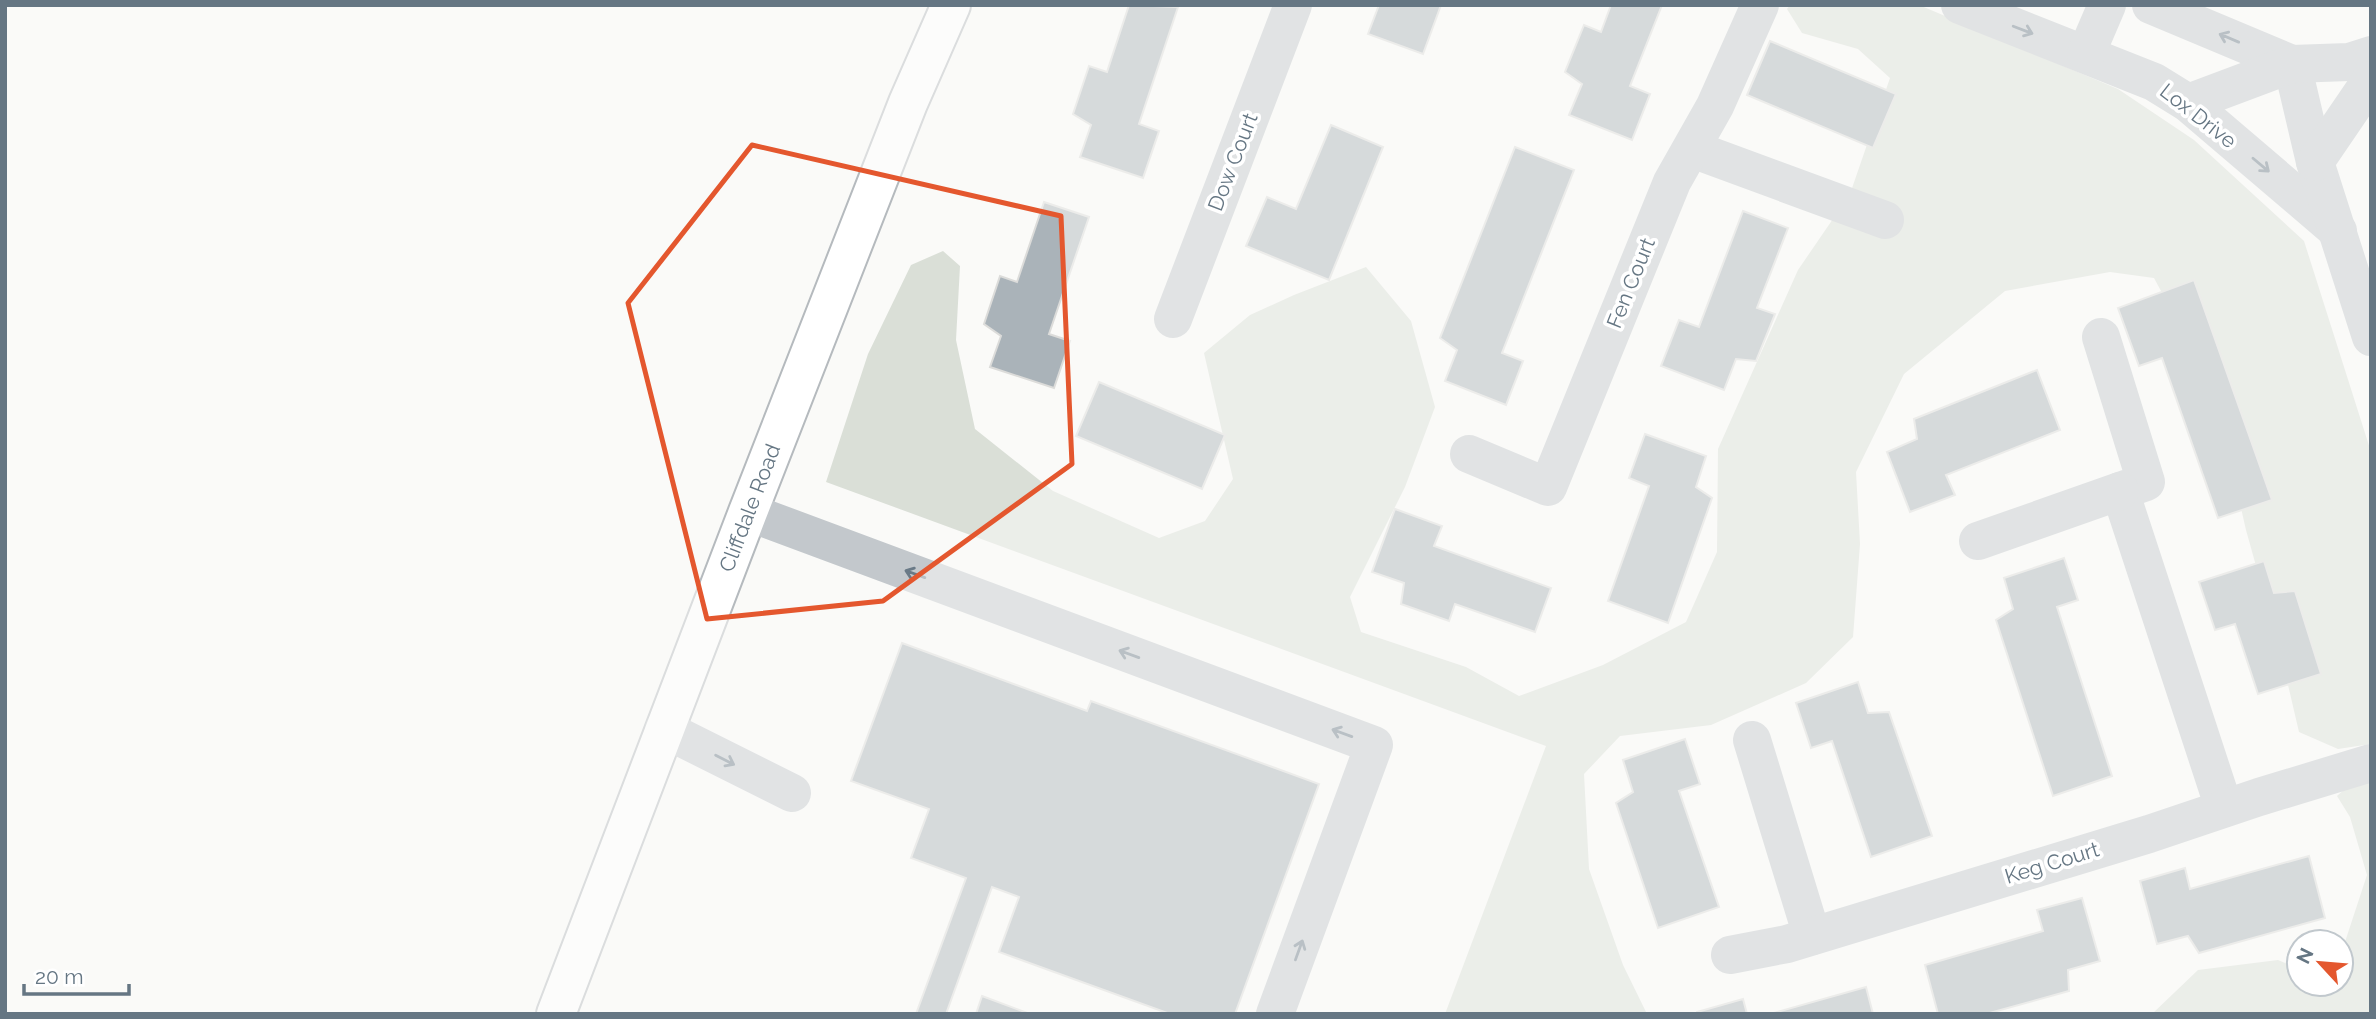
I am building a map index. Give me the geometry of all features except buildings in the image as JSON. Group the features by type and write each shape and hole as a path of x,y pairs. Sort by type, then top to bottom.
{"main road":[{"name":"Cliffdale Road","path":"556,1014 908,103 951,5"}],"street":[{"name":"Dow Court","path":"1173,319 1293,5"},
{"name":"Fen Court","path":"1469,453 1548,487 1672,182 1715,106 1760,5"},
{"name":"Lox Drive","path":"1960,5 2154,82 2188,103 2337,231"},
{"path":"2086,54 2107,5"},
{"path":"2151,5 2292,64"},
{"path":"2188,103 2292,64 2349,62 2371,55"},
{"path":"2292,64 2315,162 2371,337"},
{"path":"2315,162 2371,80"},
{"path":"1692,149 1885,220"},
{"path":"1978,541 2146,482 2101,337"},
{"path":"2120,491 2224,808"},
{"path":"748,512 1374,745 1275,1014"},
{"path":"664,729 792,793"},
{"path":"1752,740 1812,936"},
{"name":"Keg Court","path":"1730,955 1787,944 2371,763"}],"highlighted area":[{"path":"752,145 1061,216 1072,464 883,601 707,619 628,303"}],"shaded area":[{"path":"1790,5 1919,5 2118,89 2194,140 2304,241 2371,452 2371,744 2338,749 2299,732 2246,530 2214,389 2154,278 2110,272 2005,291 1904,374 1856,472 1860,544 1853,637 1806,683 1711,725 1620,736 1584,774 1589,869 1623,965 1647,1014 1445,1014 1546,746 826,482 868,354 911,265 943,251 960,266 956,340 975,429 1053,491 1159,538 1205,521 1233,479 1204,353 1250,315 1366,267 1411,321 1435,407 1405,487 1350,597 1361,632 1466,667 1519,696 1603,665 1686,622 1717,552 1718,449 1798,270 1850,194 1890,78 1858,49 1802,33 1787,9"},
{"path":"2371,776 2371,1014 2152,1014 2198,970 2278,960 2285,963 2285,998 2355,998 2355,928 2350,928 2367,875 2350,817 2337,796 2355,780"}]}
